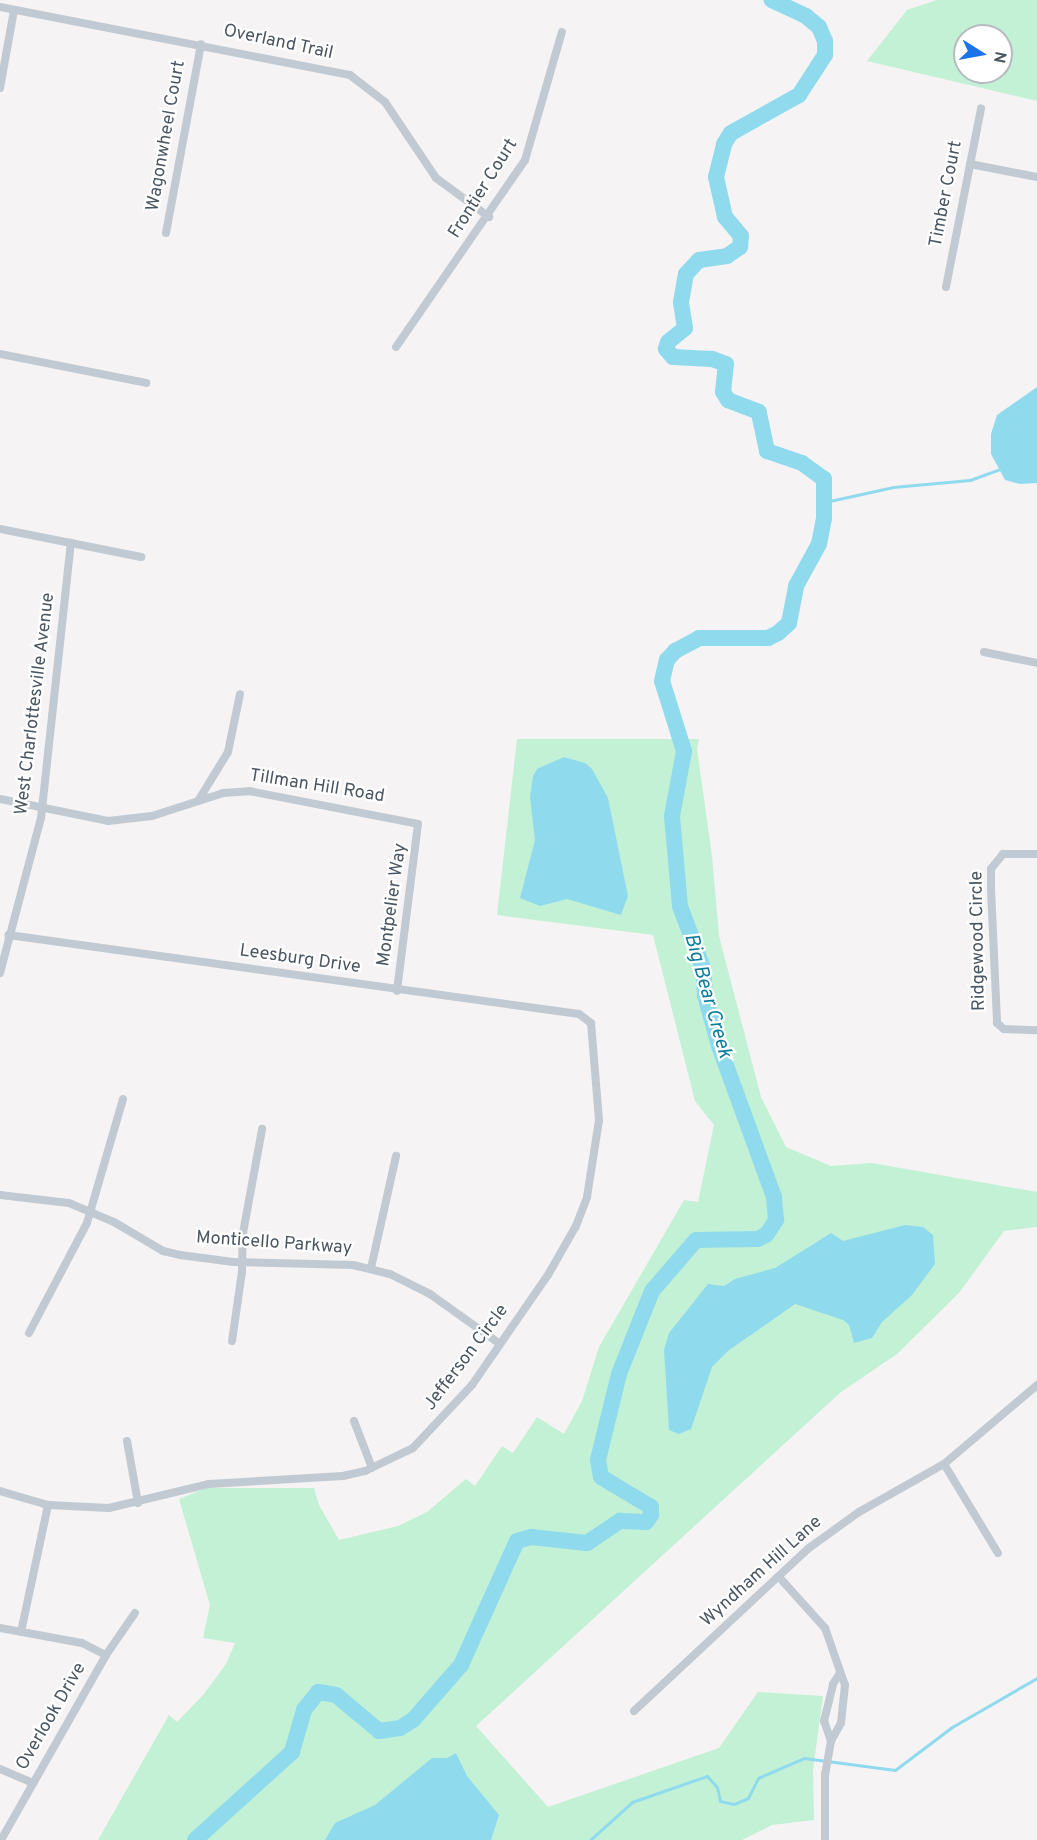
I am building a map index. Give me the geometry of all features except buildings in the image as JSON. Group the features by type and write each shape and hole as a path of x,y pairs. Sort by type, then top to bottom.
{"street":[{"name":"Overland Trail","path":"0,7 201,44 359,78 400,121 436,178 489,217"},
{"path":"0,88 14,10"},
{"name":"Frontier Court","path":"396,347 489,217 533,141 562,32"},
{"name":"Wagonwheel Court","path":"166,233 201,44"},
{"name":"Timber Court","path":"946,287 981,108"},
{"path":"970,164 1037,177"},
{"path":"0,354 146,383"},
{"path":"0,529 141,557"},
{"name":"West Charlottesville Avenue","path":"0,973 42,809 71,543"},
{"path":"984,652 1037,663"},
{"path":"198,801 228,752 240,694"},
{"name":"Tillman Hill Road","path":"0,799 98,820 128,820 223,793 249,791 418,824"},
{"name":"Montpelier Way","path":"397,991 418,824"},
{"name":"Ridgewood Circle","path":"1037,855 1002,854 991,869 991,889 997,1023 1004,1029 1037,1030"},
{"name":"Leesburg Drive","path":"8,935 587,1017"},
{"name":"Jefferson Circle","path":"0,1491 48,1505 84,1509 138,1503 209,1484 343,1476 372,1468 413,1448 430,1433 472,1385 554,1265 576,1227 587,1197 599,1120 591,1023 587,1017"},
{"path":"29,1333 91,1212 123,1099"},
{"path":"232,1341 243,1262 243,1233 262,1129"},
{"path":"371,1268 396,1156"},
{"name":"Monticello Parkway","path":"0,1195 48,1199 91,1212 163,1251 243,1262 296,1261 371,1268 430,1294 500,1344"},
{"name":"Wyndham Hill Lane","path":"634,1711 779,1576 834,1529 944,1464 1037,1385"},
{"path":"354,1421 372,1468"},
{"path":"127,1441 138,1503"},
{"path":"944,1464 998,1553"},
{"path":"21,1632 48,1505"},
{"path":"779,1576 825,1628 840,1673 845,1701 841,1723 831,1741 825,1774 825,1840"},
{"name":"Overlook Drive","path":"1,1840 106,1655 135,1613"},
{"path":"0,1628 82,1643 106,1655"},
{"path":"831,1741 824,1721 833,1684 840,1673"},
{"path":"0,1769 33,1783"}],"green space":[{"path":"937,0 1037,0 1037,101 965,84 1013,84 1013,24 953,24 953,81 867,61 907,10"},
{"path":"517,739 699,739 697,749 712,856 719,936 761,1097 786,1147 831,1166 872,1163 1037,1192 1037,1227 1004,1231 959,1293 897,1354 841,1392 476,1726 548,1807 719,1748 758,1692 823,1696 813,1770 814,1820 772,1825 742,1840 98,1840 169,1715 177,1722 204,1694 226,1664 235,1643 203,1638 210,1605 179,1499 206,1488 314,1488 319,1505 339,1540 398,1526 427,1512 466,1479 475,1486 502,1446 513,1453 537,1417 564,1434 582,1401 599,1347 684,1200 698,1202 714,1125 695,1101 653,935 497,915"}],"water":[{"path":"1037,387 1037,483 1020,484 1005,480 991,454 991,434 997,415"},
{"path":"564,757 585,763 592,769 608,798 628,896 621,915 567,899 540,906 520,898 535,840 530,797 533,776 537,769"},
{"path":"905,1225 923,1227 933,1235 935,1264 912,1295 882,1322 872,1338 854,1343 849,1325 843,1320 795,1304 728,1351 712,1367 691,1429 679,1434 669,1430 664,1350 669,1333 708,1284 724,1286 735,1279 775,1268 831,1233 843,1241"},
{"path":"456,1753 467,1776 499,1815 491,1840 325,1840 335,1823 375,1805 432,1758 447,1758"}],"waterway":[{"name":"Big Bear Creek","path":"195,1840 292,1752 304,1710 318,1692 336,1695 379,1731 400,1728 413,1720 461,1665 517,1541 531,1537 587,1543 620,1521 646,1522 651,1515 651,1507 601,1477 598,1460 619,1374 652,1291 696,1240 758,1239 767,1234 776,1220 774,1197 719,1046 705,995 703,968 680,906 672,816 684,751 662,681 667,660 675,651 699,638 768,638 789,623 796,586 819,544 824,519 824,479 802,463 767,451 759,412 728,400 723,392 726,364 712,359 673,357 666,349 668,342 685,328 681,302 686,274 699,260 727,256 740,247 741,236 725,217 716,177 724,144 731,133 799,95 825,55 825,41 819,27 806,16 771,0"},
{"path":"825,502 893,487 970,480 1001,469"},
{"path":"590,1840 632,1802 707,1776 717,1787 720,1801 734,1804 748,1798 758,1778 804,1758 895,1770 952,1727 1037,1678"}]}
